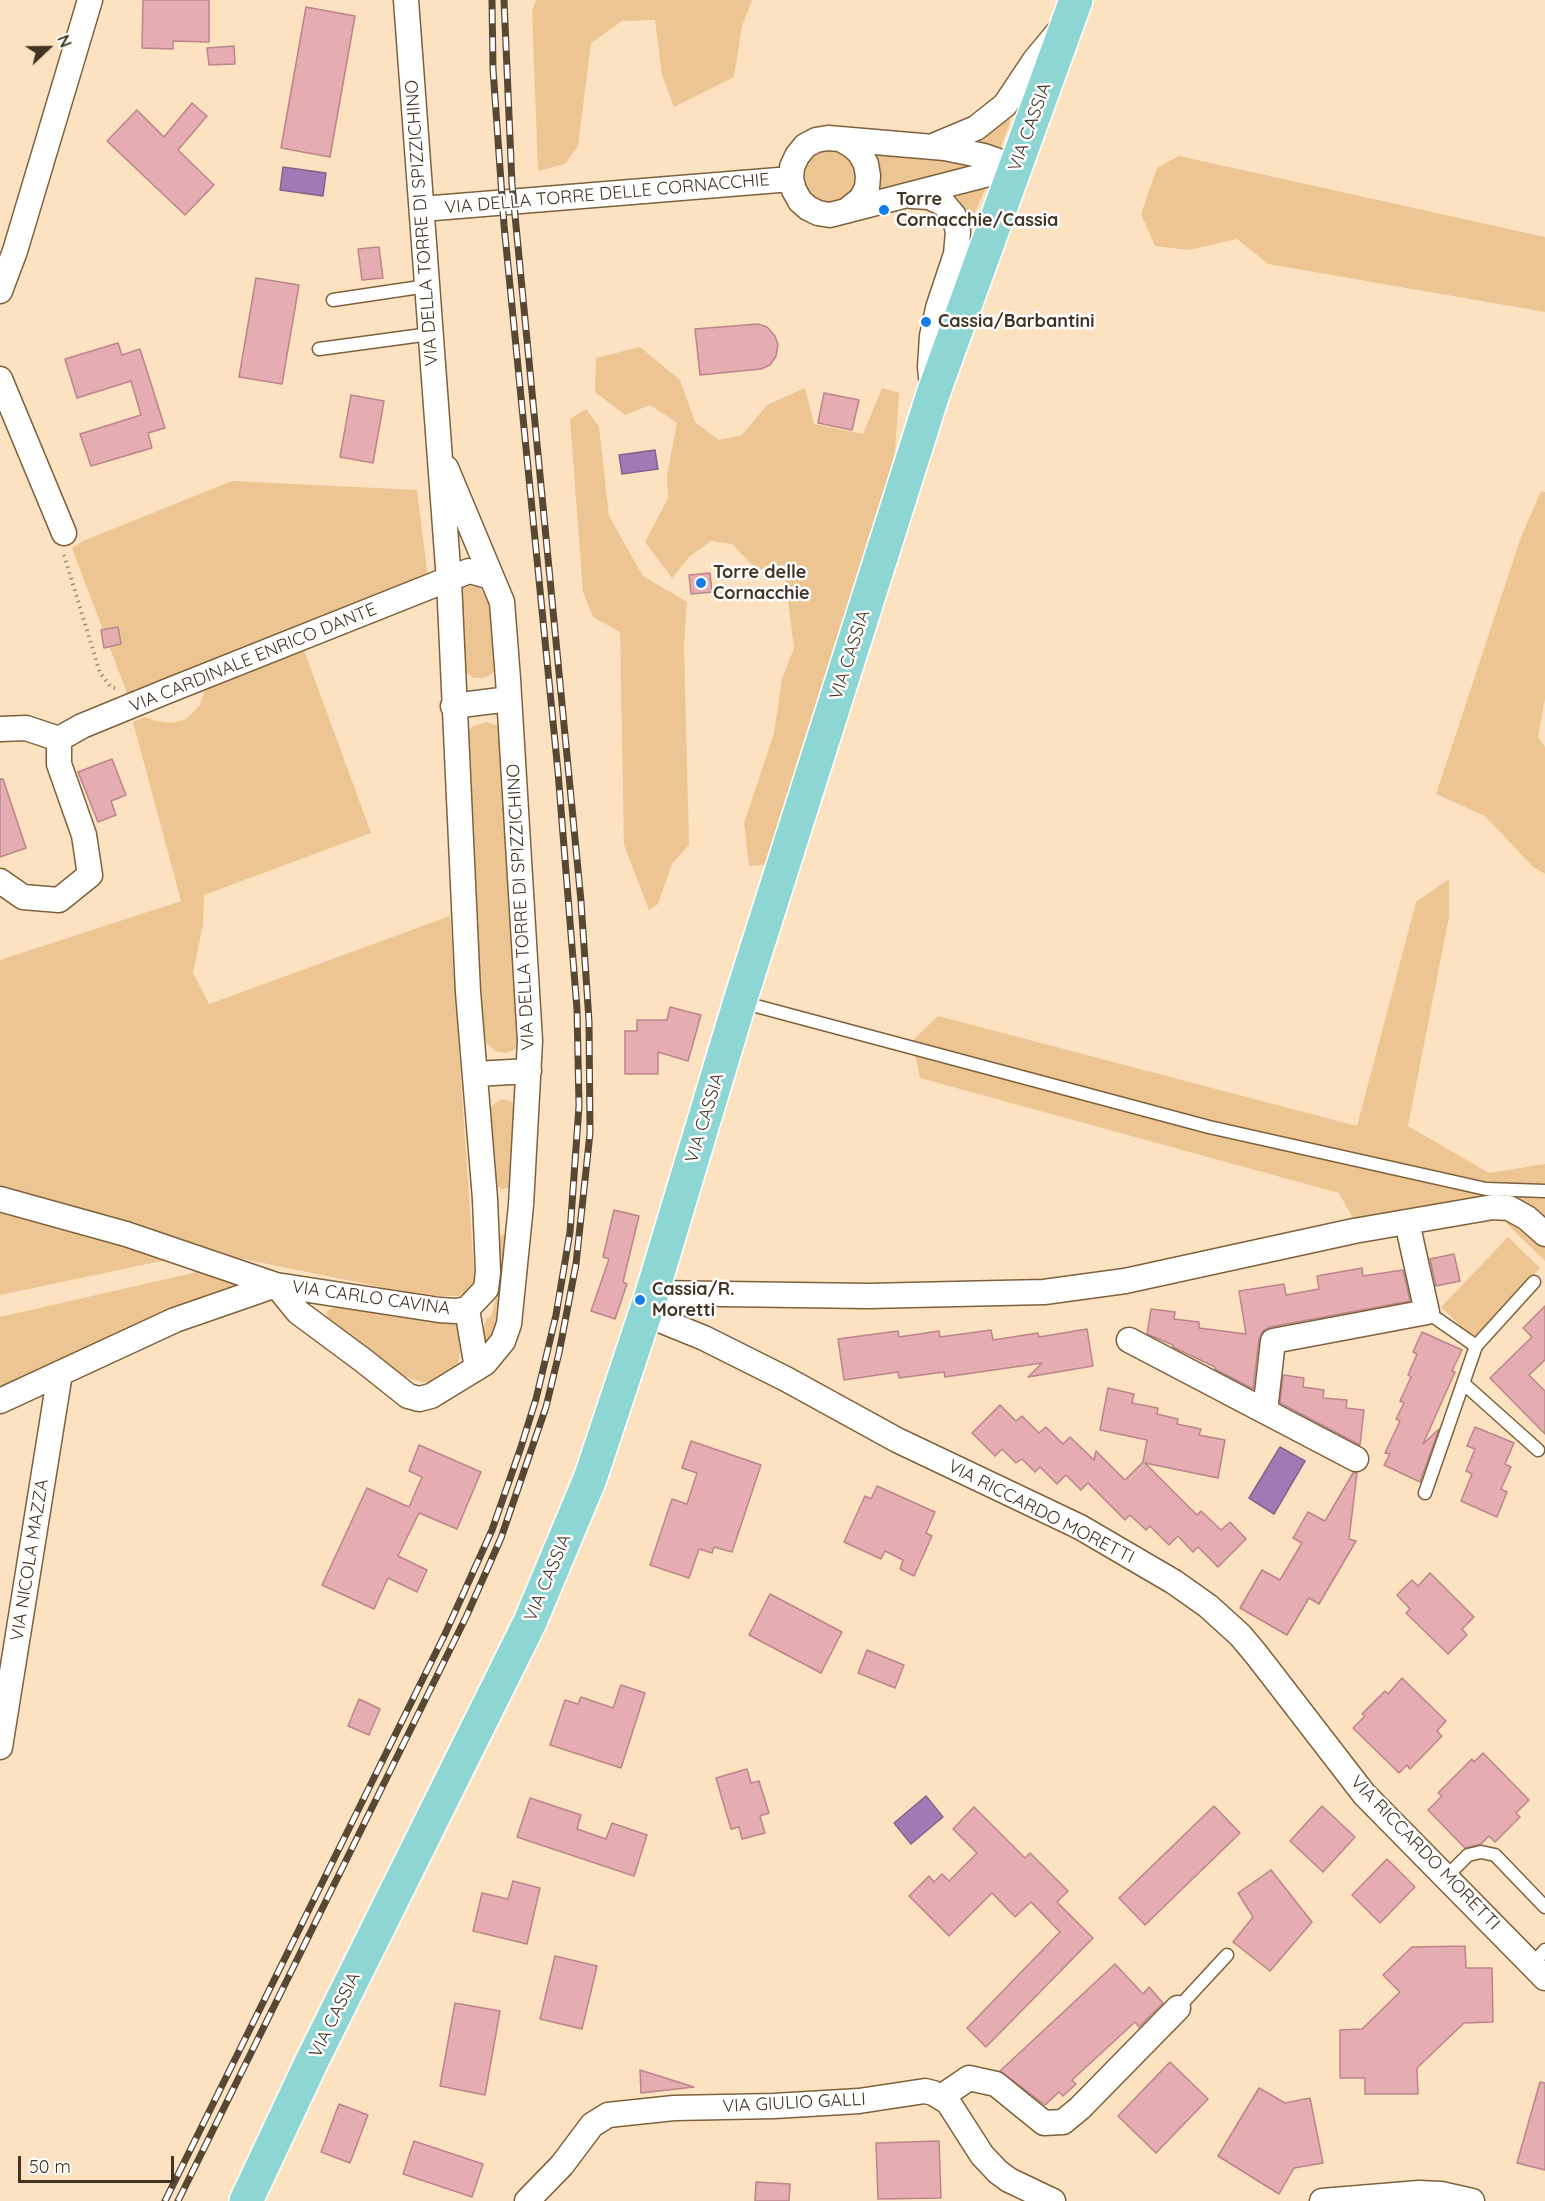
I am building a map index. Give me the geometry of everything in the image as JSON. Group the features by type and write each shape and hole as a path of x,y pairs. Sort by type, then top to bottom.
{"main road":[{"name":"VIA CASSIA","path":"246,2201 311,2063 530,1622 590,1479 649,1303 740,1001 933,393 1072,10"}],"street":[{"path":"0,291 15,251 90,0"},
{"name":"VIA DELLA TORRE DI SPIZZICHINO","path":"406,0 437,446 449,581 468,992 485,1199 488,1272 486,1289 467,1309"},
{"path":"932,146 976,128 1005,105 1072,10"},
{"name":"VIA DELLA TORRE DELLE CORNACCHIE","path":"828,138 932,146 984,156 1016,167 830,215 818,213 800,201 791,179 792,167 805,146 828,138"},
{"path":"840,139 860,153 866,164 868,176 867,188 861,199 841,214"},
{"name":"VIA DELLA TORRE DELLE CORNACCHIE","path":"422,209 791,179"},
{"path":"903,196 924,196 940,201 952,212 958,232 956,254 938,308 932,336 930,368 933,393"},
{"path":"0,379 64,533"},
{"name":"VIA DELLA TORRE DI SPIZZICHINO","path":"276,1285 298,1312 364,1360 408,1396 420,1399 431,1396 477,1368 494,1354 503,1341 509,1324 521,1205 529,1071 529,1008 502,602 437,446"},
{"name":"VIA CARDINALE ENRICO DANTE","path":"59,739 82,726 449,581 469,571 491,577"},
{"path":"453,706 509,699"},
{"path":"0,729 26,728 59,739 59,764 84,835 90,875 59,900 23,897 0,881"},
{"path":"475,1074 529,1071"},
{"name":"VIA CARLO CAVINA","path":"0,1199 126,1234 276,1285 439,1310 467,1309"},
{"path":"485,1199 521,1205"},
{"path":"649,1303 1044,1292 1125,1281 1354,1231 1492,1208 1509,1208 1527,1218 1545,1234"},
{"path":"1265,1411 1273,1341 1427,1312 1407,1222"},
{"path":"0,1401 175,1320 276,1285"},
{"name":"VIA RICCARDO MORETTI","path":"649,1303 704,1338 786,1379 897,1440 1080,1527 1195,1596 1240,1635 1364,1794 1446,1877 1541,1964"},
{"path":"467,1309 477,1368"},
{"path":"1129,1340 1356,1459"},
{"name":"VIA NICOLA MAZZA","path":"0,1747 60,1373"},
{"path":"1053,2201 1009,2180 998,2172 982,2155 955,2111 941,2097 969,2078 996,2084 1044,2123 1063,2122 1080,2108 1178,2008"},
{"name":"VIA GIULIO GALLI","path":"527,2201 562,2165 592,2125 608,2115 674,2108 860,2101 925,2091 941,2097"},
{"path":"1322,2201 1419,2193 1441,2194 1472,2201"}],"lane":[{"path":"333,300 427,286"},
{"path":"319,349 430,334"},
{"path":"740,1001 1221,1129 1486,1189 1545,1191"},
{"path":"1425,1493 1476,1346 1534,1282"},
{"path":"1427,1312 1476,1346"},
{"path":"1463,1383 1538,1450"},
{"path":"1446,1877 1468,1855 1481,1852 1494,1855 1545,1907"},
{"path":"1178,2008 1227,1956"}],"path":[{"path":"64,533 63,553 100,673 111,687 120,690"}],"shaded area":[{"path":"536,0 752,0 742,26 734,77 674,107 662,75 655,20 622,21 591,43 578,146 565,164 538,171 532,11"},
{"path":"1006,117 1010,122 1000,150 980,143 978,140"},
{"path":"838,148 854,159 858,185 846,199 829,204 820,202 813,197 803,182 806,163 819,150"},
{"path":"866,151 973,160 975,167 879,191"},
{"path":"1179,156 1545,237 1545,312 1268,264 1237,239 1189,250 1155,246 1141,214 1157,168"},
{"path":"283,167 326,173 323,196 280,190"},
{"path":"984,186 985,190 972,219 954,193"},
{"path":"640,347 680,380 695,422 719,440 742,435 767,405 805,388 814,424 863,434 882,388 899,393 895,452 836,685 771,864 749,866 744,823 774,733 782,679 794,648 784,568 756,569 732,544 711,541 690,556 672,578 645,542 668,498 667,475 677,423 650,405 625,415 595,392 596,358"},
{"path":"586,409 599,427 609,516 643,576 687,602 684,646 689,845 672,864 658,904 649,910 624,845 620,632 593,617 583,592 570,419"},
{"path":"655,450 658,469 622,474 619,455"},
{"path":"232,481 417,490 428,577 128,696 72,548 83,541"},
{"path":"1541,491 1545,492 1545,699 1538,737 1545,747 1545,874 1532,866 1485,816 1436,794 1521,537"},
{"path":"468,586 479,588 491,603 499,665 492,674 483,678 473,678 463,670 459,590"},
{"path":"304,650 371,833 204,895 203,925 193,973 209,1004 450,916 475,1286 459,1296 426,1296 238,1258 0,1186 0,960 181,901 133,722 145,717 173,723 186,719 200,705 206,686"},
{"path":"486,722 499,726 507,739 522,1043 514,1050 505,1053 495,1051 487,1044 483,1032 464,746 465,735 473,726"},
{"path":"1449,879 1449,917 1408,1126 1489,1173 1545,1164 1545,1261 1506,1223 1497,1197 1354,1220 1339,1193 920,1078 912,1041 938,1016 1357,1126 1416,902"},
{"path":"502,1099 512,1102 519,1108 513,1184 509,1188 502,1189 496,1186 488,1115 490,1108"},
{"path":"0,1206 171,1259 0,1295"},
{"path":"503,1234 508,1236 504,1304 490,1348 481,1343 486,1319 491,1316 497,1296 499,1285 496,1240"},
{"path":"1508,1237 1540,1268 1473,1338 1441,1307"},
{"path":"197,1272 244,1282 167,1315 0,1393 0,1317"},
{"path":"334,1307 448,1320 460,1328 464,1336 457,1366 433,1383 421,1382 398,1374 327,1319 327,1311"},
{"path":"1280,1447 1305,1461 1274,1514 1249,1498"},
{"path":"926,1796 943,1817 911,1844 894,1823"}],"building":[{"path":"143,0 209,0 209,42 173,41 173,49 142,48"},
{"path":"306,7 355,16 330,157 281,148"},
{"path":"234,46 235,64 209,65 207,48"},
{"path":"192,103 207,116 178,150 214,185 185,215 107,141 137,110 164,137"},
{"path":"379,247 383,278 362,280 358,249"},
{"path":"256,278 299,285 282,384 239,377"},
{"path":"758,324 767,327 775,336 778,345 776,356 770,365 761,369 700,375 695,329"},
{"path":"118,343 122,355 140,349 165,428 148,433 152,448 91,466 80,434 141,415 131,381 77,398 65,359"},
{"path":"824,393 859,400 852,430 818,423"},
{"path":"351,395 384,401 373,463 340,457"},
{"name":"Torre delle Cornacchie","path":"710,573 712,592 691,594 689,575"},
{"path":"118,627 121,644 104,648 101,630"},
{"path":"112,759 126,795 111,801 116,815 98,822 78,772"},
{"path":"0,779 3,779 26,848 0,857"},
{"path":"670,1007 701,1015 688,1061 658,1052 658,1074 625,1074 625,1031 637,1031 637,1020 667,1020"},
{"path":"614,1210 639,1216 623,1282 627,1284 615,1319 591,1311 609,1259 603,1257"},
{"path":"1454,1254 1460,1281 1436,1286 1430,1259"},
{"path":"1362,1268 1363,1276 1403,1270 1410,1301 1270,1327 1263,1331 1259,1339 1253,1389 1173,1345 1147,1334 1151,1309 1175,1312 1174,1319 1199,1322 1199,1328 1246,1334 1239,1291 1284,1284 1286,1295 1319,1289 1317,1276"},
{"path":"1545,1306 1545,1360 1529,1375 1545,1391 1545,1434 1490,1378 1532,1337 1523,1328"},
{"path":"1087,1329 1093,1366 1028,1377 1042,1363 945,1377 944,1372 899,1378 898,1372 844,1380 838,1339 898,1331 899,1337 939,1331 940,1337 991,1330 993,1340 1038,1333 1039,1337"},
{"path":"1422,1332 1462,1350 1452,1371 1455,1372 1423,1444 1439,1429 1420,1482 1384,1465 1390,1454 1385,1453 1400,1421 1396,1419 1404,1403 1400,1401 1411,1377 1408,1375 1417,1354 1413,1352"},
{"path":"1283,1375 1304,1378 1303,1387 1324,1390 1323,1398 1347,1400 1346,1408 1364,1410 1360,1445 1280,1403"},
{"path":"1108,1388 1134,1394 1132,1403 1158,1408 1157,1414 1178,1419 1177,1424 1201,1429 1199,1435 1225,1440 1218,1478 1145,1463 1197,1515 1201,1511 1221,1530 1230,1522 1246,1539 1218,1567 1198,1547 1193,1552 1178,1536 1169,1545 1150,1526 1146,1530 1130,1515 1125,1520 1088,1483 1081,1490 1066,1475 1057,1484 1040,1467 1035,1472 1022,1459 1016,1463 1002,1449 995,1456 972,1433 1000,1405 1016,1421 1022,1416 1039,1433 1046,1427 1063,1444 1070,1437 1094,1460 1096,1451 1125,1480 1143,1462 1147,1440 1100,1430"},
{"path":"1475,1427 1514,1443 1505,1464 1511,1467 1501,1489 1507,1492 1497,1517 1461,1501 1472,1474 1466,1471 1475,1449 1467,1446"},
{"path":"691,1441 761,1465 732,1552 714,1547 712,1553 699,1549 689,1578 650,1565 672,1499 687,1504 697,1473 682,1468"},
{"path":"419,1445 481,1472 457,1529 419,1513 398,1556 427,1570 417,1592 388,1578 374,1609 322,1585 367,1488 409,1507 422,1477 409,1471"},
{"path":"1353,1473 1357,1473 1349,1539 1356,1541 1319,1604 1309,1598 1287,1635 1240,1608 1262,1570 1280,1580 1302,1543 1293,1538 1308,1512 1325,1521"},
{"path":"877,1486 935,1512 926,1533 932,1536 914,1576 900,1569 903,1560 885,1551 881,1559 844,1542 865,1496 871,1499"},
{"path":"1430,1573 1474,1617 1462,1629 1467,1635 1448,1654 1406,1613 1410,1609 1397,1595 1412,1580 1418,1586"},
{"path":"770,1594 842,1632 821,1673 749,1635"},
{"path":"867,1650 904,1665 895,1688 858,1673"},
{"path":"1402,1678 1446,1721 1437,1731 1442,1736 1410,1769 1407,1765 1399,1773 1353,1728 1365,1716 1362,1714 1385,1691 1388,1694"},
{"path":"621,1685 645,1693 621,1768 550,1745 565,1700 578,1704 581,1697 613,1708"},
{"path":"359,1699 380,1709 369,1735 348,1726"},
{"path":"1483,1753 1529,1800 1516,1813 1520,1817 1495,1842 1489,1836 1481,1844 1465,1848 1428,1810 1442,1796 1438,1793 1472,1759 1474,1762"},
{"path":"747,1769 751,1783 759,1781 769,1813 760,1816 765,1833 742,1839 739,1827 731,1829 716,1778"},
{"path":"530,1798 581,1815 577,1829 606,1839 612,1823 647,1835 634,1876 517,1837"},
{"path":"1214,1806 1240,1833 1145,1925 1119,1898"},
{"path":"1322,1806 1355,1837 1323,1872 1290,1841"},
{"path":"974,1807 1025,1858 1030,1853 1068,1891 1057,1902 1093,1938 986,2047 967,2028 1060,1932 1031,1902 1015,1917 992,1893 949,1936 909,1896 929,1876 934,1882 942,1874 949,1881 977,1853 953,1829"},
{"path":"1387,1859 1415,1887 1380,1923 1352,1895"},
{"path":"1271,1870 1312,1922 1270,1971 1233,1942 1253,1917 1238,1893"},
{"path":"513,1881 540,1888 527,1944 473,1931 482,1893 508,1899"},
{"path":"1465,1946 1466,1968 1492,1968 1493,2022 1464,2023 1417,2068 1418,2094 1365,2094 1365,2078 1340,2078 1340,2030 1362,2029 1400,1992 1383,1975 1412,1947"},
{"path":"555,1956 597,1966 582,2029 540,2019"},
{"path":"1115,1964 1143,1994 1149,1987 1163,2003 1139,2027 1135,2022 1072,2080 1076,2084 1063,2096 1059,2092 1045,2105 1000,2071"},
{"path":"455,2003 500,2011 485,2095 440,2086"},
{"path":"1170,2062 1208,2099 1156,2153 1118,2116"},
{"path":"640,2070 694,2087 641,2093"},
{"path":"1540,2082 1545,2083 1545,2170 1517,2163"},
{"path":"1259,2088 1285,2103 1310,2098 1323,2163 1294,2168 1279,2194 1218,2156"},
{"path":"339,2104 368,2115 350,2163 321,2152"},
{"path":"414,2141 483,2164 472,2197 403,2174"},
{"path":"939,2141 941,2198 878,2199 876,2143"},
{"path":"756,2182 790,2184 789,2201 755,2201"}],"railway":[{"path":"165,2201 445,1634 492,1530 536,1399 556,1315 570,1232 579,1106 577,1009 558,772 504,225 493,69 492,0"},
{"path":"178,2201 467,1615 501,1538 546,1407 576,1264 590,1133 589,1021 581,901 512,184 504,0"}],"place":[{"name":"Torre Cornacchie/Cassia","path":"884,210"},
{"name":"Cassia/Barbantini","path":"926,322"},
{"name":"Torre delle Cornacchie","path":"701,583"},
{"name":"Cassia/R. Moretti","path":"640,1300"}]}
